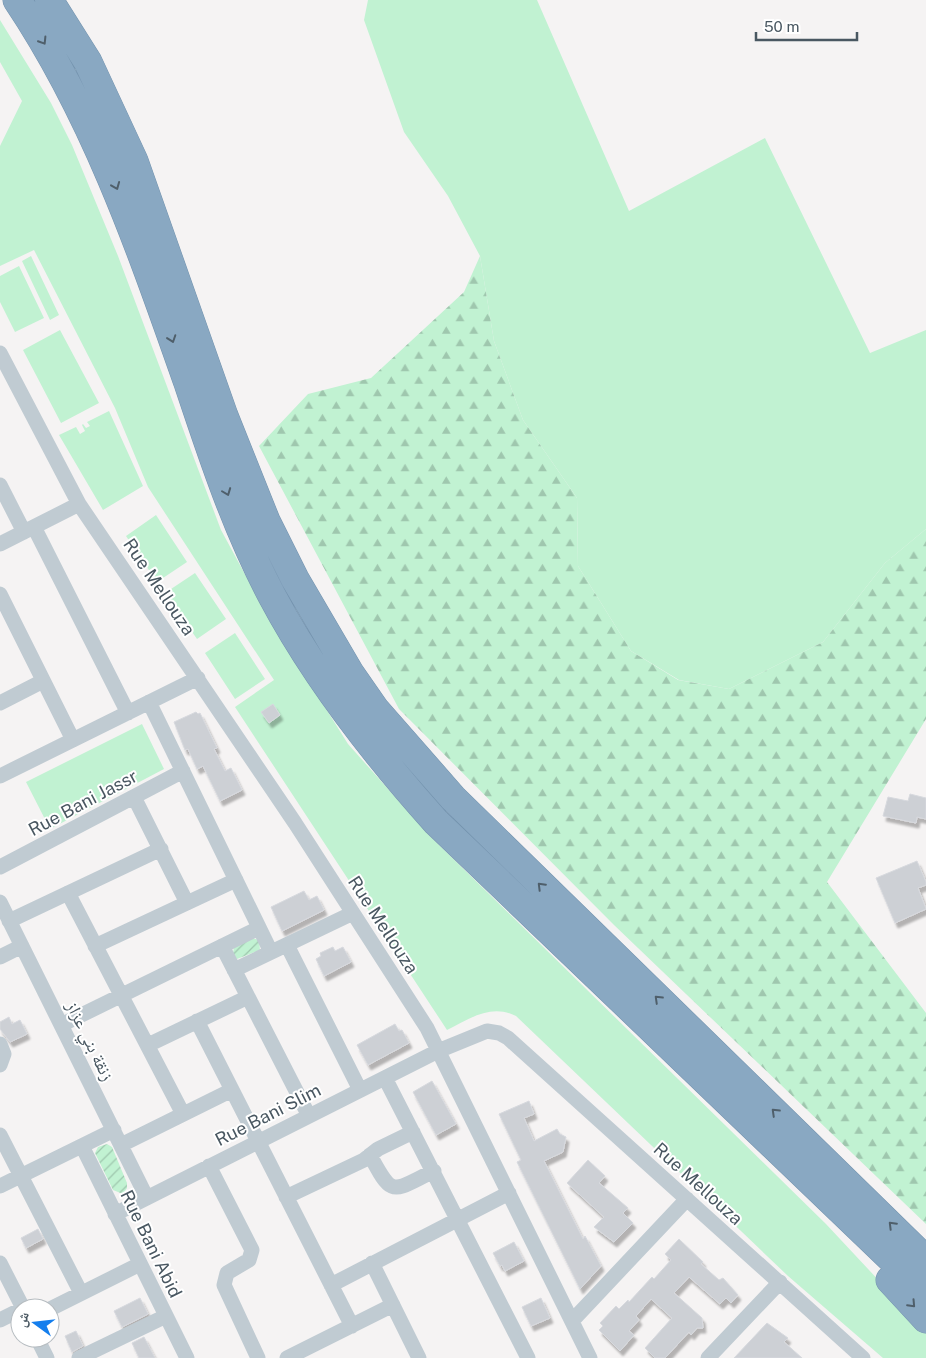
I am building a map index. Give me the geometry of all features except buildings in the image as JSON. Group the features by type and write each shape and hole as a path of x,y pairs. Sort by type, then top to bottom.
{"highway":[{"path":"17,0 65,78 104,156 131,223 212,455 243,533 272,596 328,687 395,776 436,822 926,1292"},
{"path":"49,0 88,62 134,161 224,416 266,521 295,579 355,680 409,750 453,798 926,1260"},
{"path":"751,1124 784,1169 926,1319"}],"street":[{"name":"Rue Mellouza","path":"0,353 4,370 79,504 198,678 353,913 427,1028 438,1051 487,1031 504,1035 863,1358"},
{"path":"0,485 29,529 128,713"},
{"path":"0,544 79,504"},
{"path":"1,597 73,740"},
{"path":"0,776 198,678"},
{"path":"0,704 43,681"},
{"path":"149,702 271,952"},
{"name":"Rue Bani Jassr","path":"0,867 183,771"},
{"path":"134,796 187,903"},
{"path":"10,921 161,849"},
{"path":"95,946 236,880"},
{"path":"68,893 183,1114"},
{"name":"زنقة بني عزاز","path":"0,902 147,1198"},
{"path":"234,970 353,913"},
{"path":"61,1025 259,928"},
{"path":"287,945 360,1090"},
{"path":"0,957 22,946"},
{"path":"222,946 309,1116"},
{"path":"148,1045 248,996"},
{"path":"197,1022 352,1326"},
{"path":"0,1044 4,1054 0,1065"},
{"path":"438,1051 590,1358"},
{"name":"Rue Bani Slim","path":"115,1214 438,1051"},
{"path":"385,1078 528,1358"},
{"path":"121,1145 232,1090"},
{"path":"0,1186 114,1130"},
{"path":"286,1197 413,1132"},
{"path":"0,1135 81,1294"},
{"name":"Rue Bani Abid","path":"82,1146 187,1358"},
{"path":"370,1155 385,1183 391,1187 401,1187 434,1171"},
{"path":"209,1166 252,1250 249,1260 228,1273 224,1285 258,1358"},
{"path":"331,1285 509,1193"},
{"path":"572,1321 687,1199"},
{"path":"0,1263 16,1298"},
{"path":"372,1263 419,1358"},
{"path":"60,1304 140,1264"},
{"path":"708,1358 780,1282"},
{"path":"287,1358 393,1305"},
{"path":"79,1358 166,1316"}],"green space":[{"path":"368,0 537,0 629,211 765,138 870,353 926,330 926,529 885,563 823,642 729,689 679,680 631,651 578,566 577,498 523,420 494,341 480,256 448,196 404,132 364,20"},
{"path":"0,20 51,103 72,145 118,256 221,530 266,613 348,744 430,836 826,1224 926,1331 926,1358 883,1358 788,1276 516,1016 507,1012 489,1012 472,1017 447,1030 235,707 274,680 148,487 115,408 34,250 0,266 0,146 22,101 0,62"},
{"path":"31,256 59,315 50,320 22,261"},
{"path":"480,256 494,341 523,420 577,498 578,566 631,651 678,680 729,689 823,642 885,563 926,529 926,719 827,882 926,1013 926,1224 614,925 399,709 259,446 308,394 371,378 464,292"},
{"path":"19,266 44,318 15,332 0,302 0,276"},
{"path":"60,330 99,403 61,423 23,350"},
{"path":"109,411 143,486 103,510 59,435 76,427 80,434 85,431 83,424 86,428 90,426 87,422"},
{"path":"156,515 187,562 157,582 126,536"},
{"path":"195,573 226,619 197,639 165,593"},
{"path":"235,633 265,679 235,699 205,653"},
{"path":"142,724 164,769 50,829 26,782"},
{"path":"252,938 259,940 260,950 237,959 233,953 234,947"},
{"path":"107,1144 112,1147 127,1183 127,1188 123,1194 113,1190 95,1153 98,1147"}]}
